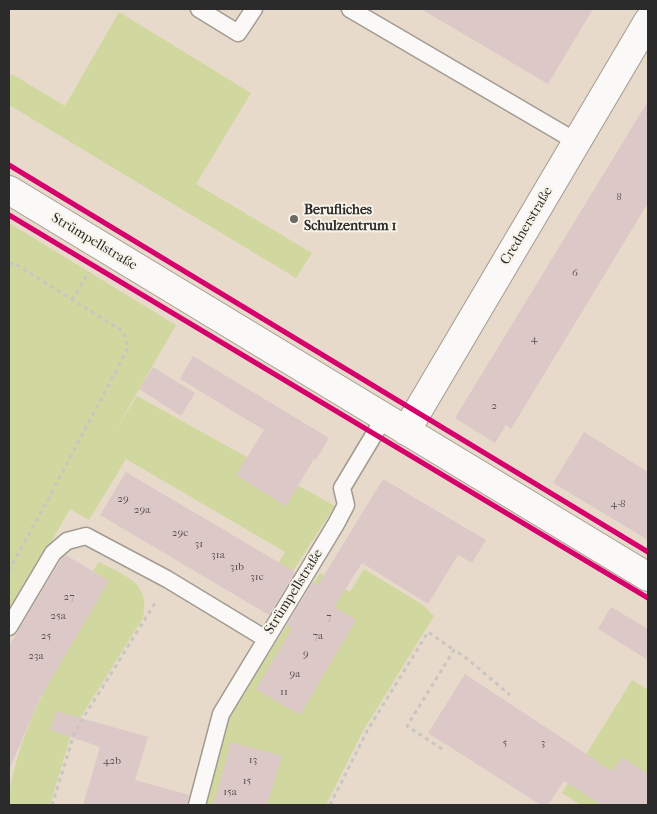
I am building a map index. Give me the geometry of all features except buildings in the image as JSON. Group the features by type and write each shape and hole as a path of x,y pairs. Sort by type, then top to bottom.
{"street":[{"name":"Crednerstraße","path":"395,424 577,142 648,21"},
{"name":"Strümpellstraße","path":"9,190 648,577"}],"lane":[{"path":"199,9 238,33 254,9"},
{"path":"350,9 577,142"},
{"name":"Strümpellstraße","path":"9,627 53,553 67,541 86,536 169,581 266,639 346,505 342,488 395,424"},
{"path":"197,805 221,714 266,639"}],"path":[{"path":"9,264 14,263 124,332 128,348 9,570"},
{"path":"52,805 75,731 169,581"},
{"path":"330,805 367,731 428,632 465,657 510,695"},
{"path":"442,749 407,726 454,650"}],"green space":[{"path":"119,12 251,93 196,184 312,253 296,278 9,105 9,79 12,74 65,106"},
{"path":"9,223 176,325 115,431 137,396 335,506 274,600 261,592 285,552 126,459 89,520 70,509 9,615"},
{"path":"99,562 126,576 139,588 143,596 143,618 72,731 50,805 9,804 14,768 35,710 70,644 109,581 93,571"},
{"path":"364,569 423,605 434,616 363,731 326,805 204,805 229,717 320,573 350,592"},
{"path":"632,680 648,690 648,805 581,805 562,793"}],"cycle path":[{"path":"9,165 648,552"},
{"path":"9,215 648,598"}],"place":[{"name":"Berufliches Schulzentrum 1","path":"294,219"}]}
